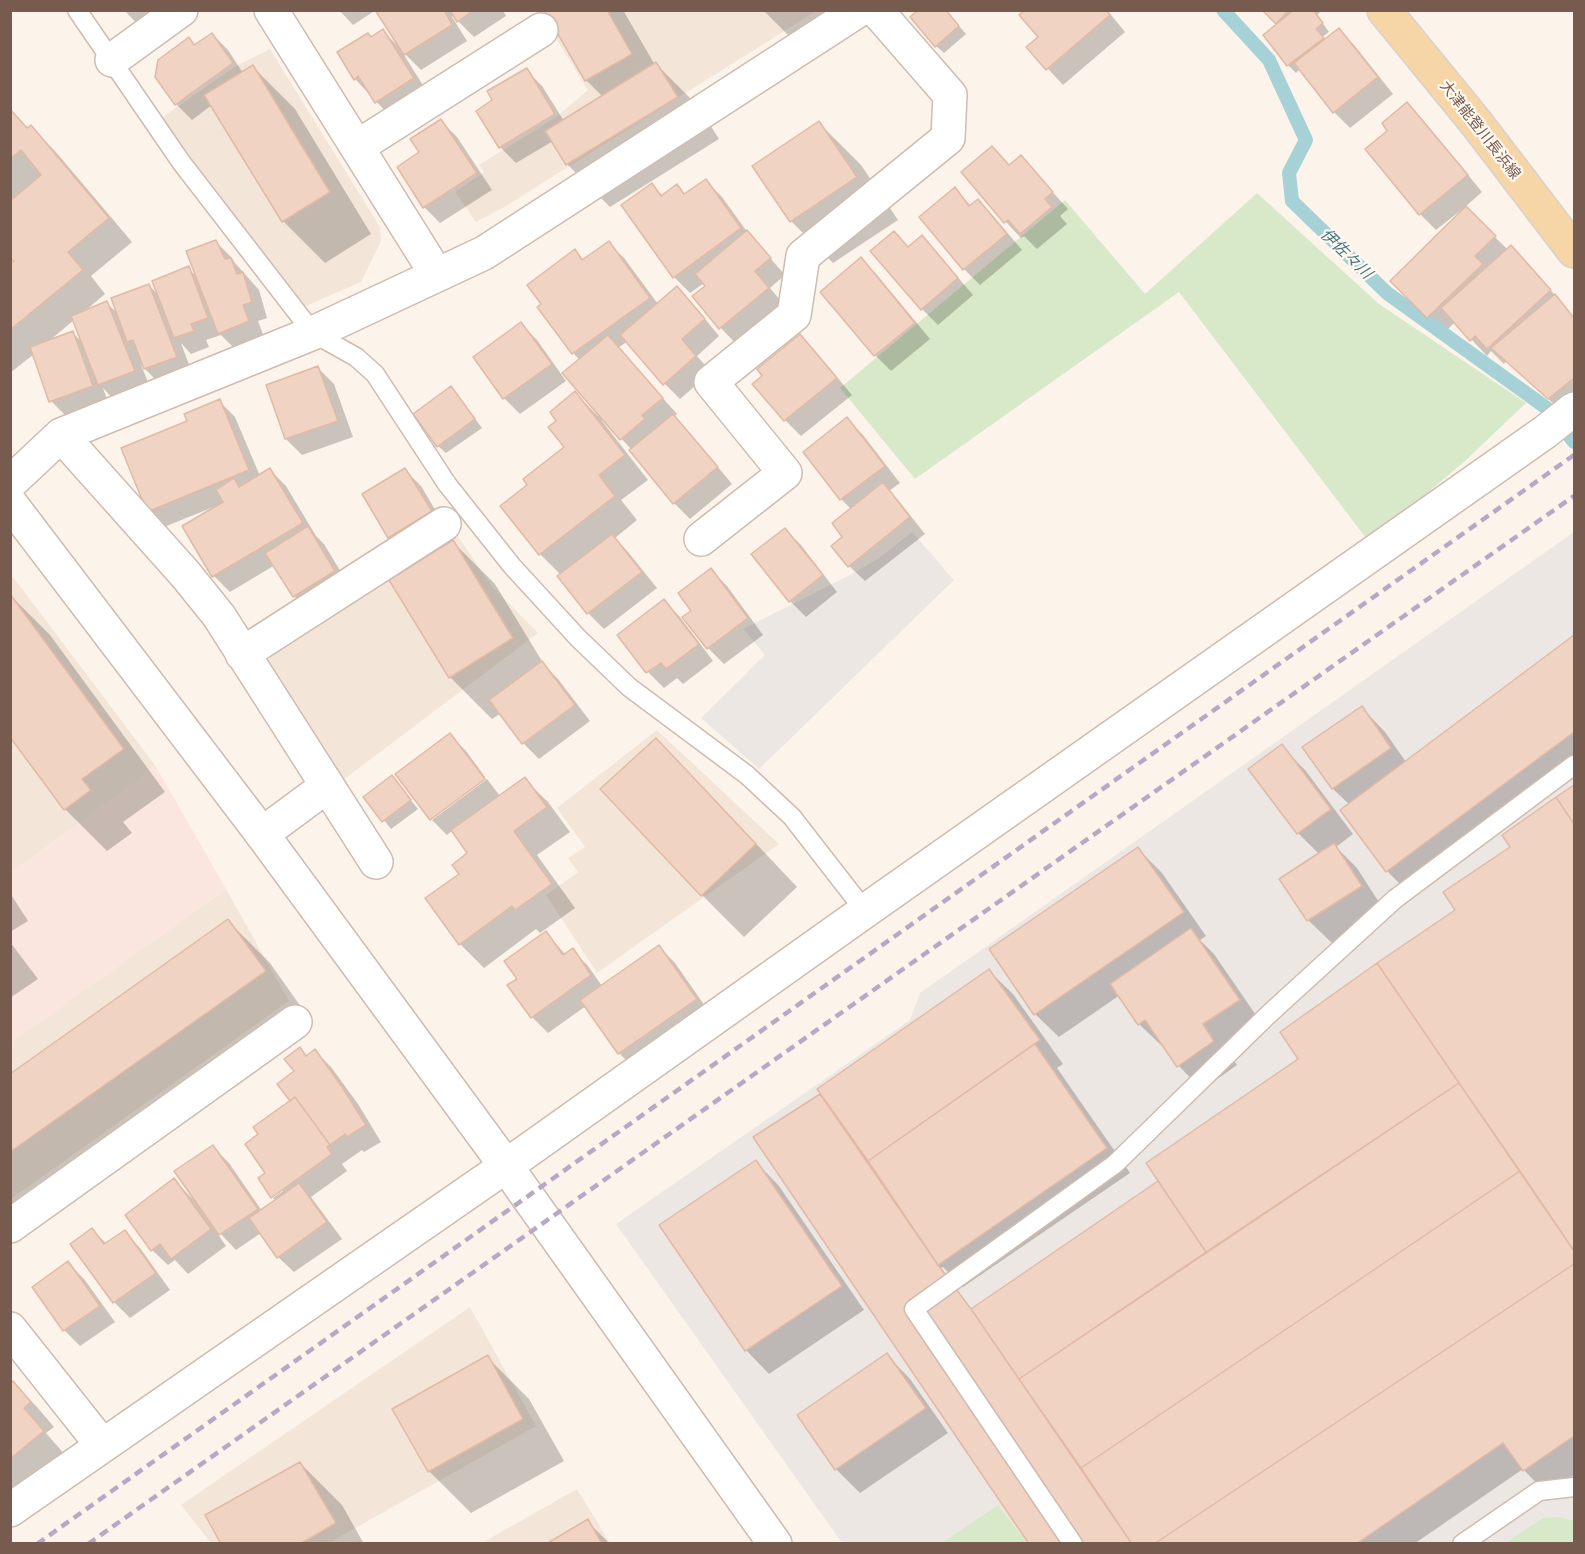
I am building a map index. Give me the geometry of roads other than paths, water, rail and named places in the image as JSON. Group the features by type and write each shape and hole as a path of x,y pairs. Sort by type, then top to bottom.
{"main road":[{"name":"大津能登川長浜線","path":"1384,10 1477,124 1575,251"}],"street":[{"path":"112,60 181,10"},
{"path":"271,10 436,275"},
{"path":"10,483 61,435 313,333 484,253 859,10"},
{"path":"701,539 785,473 711,382 794,315 803,256 948,138 950,95 876,10"},
{"path":"357,147 541,30"},
{"path":"10,1510 506,1166 1574,410"},
{"path":"61,435 186,575 219,616 376,862"},
{"path":"10,503 262,834 506,1166 775,1544"},
{"path":"243,654 444,524"},
{"path":"262,834 327,786"},
{"path":"10,1226 296,1022"},
{"path":"10,1329 102,1445"}],"lane":[{"path":"77,10 181,162 313,333 356,357 375,374 447,484 512,566 578,638 629,687 747,775 792,817 865,911"},
{"path":"1073,1544 914,1310 1115,1164 1269,1014 1395,900 1575,765"},
{"path":"1462,1544 1539,1491 1575,1487"}],"waterway":[{"name":"伊佐々川","path":"1223,10 1269,60 1306,140 1289,173 1292,201 1387,293 1548,409 1574,442"}],"railway":[{"path":"37,1544 1574,455"},
{"path":"88,1544 1574,496"}]}
